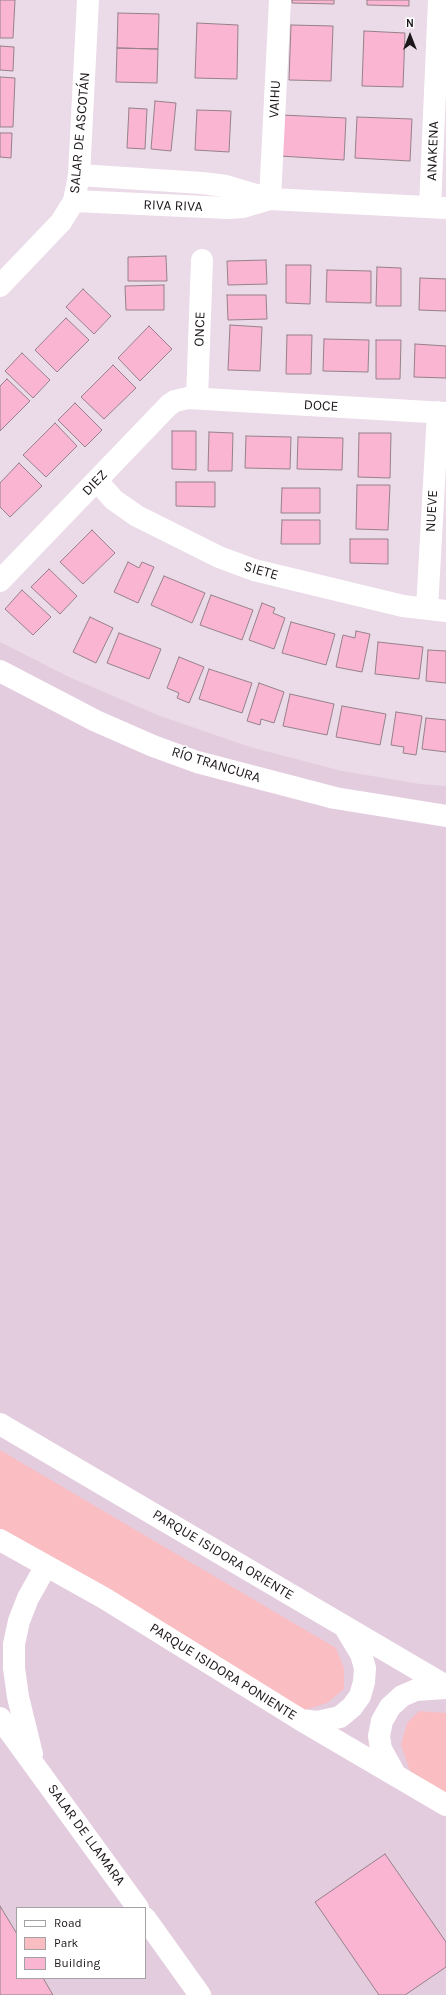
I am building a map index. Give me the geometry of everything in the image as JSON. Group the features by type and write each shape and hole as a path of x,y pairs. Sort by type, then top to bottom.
{"street":[{"name":"SALAR DE ASCOTÁN","path":"0,286 61,222 74,201 79,175 88,0"},
{"name":"VAIHU","path":"270,199 280,0"},
{"name":"ANAKENA","path":"438,207 439,0"},
{"name":"RIVA RIVA","path":"79,175 202,183 226,186 270,199 438,207"},
{"name":"RIVA RIVA","path":"74,201 228,208 243,207 270,199"},
{"name":"ONCE","path":"197,398 202,260"},
{"name":"DOCE","path":"197,398 442,412"},
{"name":"DIEZ","path":"0,581 169,405 181,399 197,398"},
{"name":"NUEVE","path":"436,610 442,412"},
{"name":"SIETE","path":"97,481 119,504 137,516 242,566 402,606 436,610"},
{"name":"RÍO TRANCURA","path":"0,671 96,720 153,746 197,762 335,798 446,816"},
{"name":"PARQUE ISIDORA ORIENTE","path":"0,1424 446,1687"},
{"name":"PARQUE ISIDORA PONIENTE","path":"0,1540 104,1598 301,1720 446,1805"},
{"name":"SALAR DE LLAMARA","path":"34,1763 18,1697 14,1668 14,1644 19,1621 28,1598 46,1566"},
{"path":"301,1720 317,1722 340,1717 352,1707 360,1696 364,1682 364,1668 361,1654 346,1628"},
{"path":"396,1776 381,1749 379,1736 382,1721 390,1707 402,1696 416,1690 446,1687"},
{"name":"SALAR DE LLAMARA","path":"0,1718 137,1907"},
{"path":"146,1919 200,1995"}],"shaded area":[{"path":"0,642 69,677 160,716 250,747 342,771 420,784 446,786 446,1995 0,1995"}],"green space":[{"path":"0,1450 336,1648 344,1668 344,1689 327,1703 305,1710 0,1531"},
{"path":"419,1711 446,1713 446,1795 411,1774 401,1745 407,1723"}],"building":[{"path":"0,0 15,0 13,38 0,38"},
{"path":"292,0 334,0 334,4 292,3"},
{"path":"367,0 409,0 409,6 367,5"},
{"path":"118,13 159,14 158,49 117,48"},
{"path":"197,23 238,25 237,79 195,78"},
{"path":"291,25 333,26 331,81 289,80"},
{"path":"364,31 405,33 403,87 362,86"},
{"path":"0,46 14,47 13,71 0,70"},
{"path":"117,48 158,49 157,83 116,82"},
{"path":"0,77 15,78 13,127 0,127"},
{"path":"155,101 176,103 171,151 151,149"},
{"path":"129,108 147,109 145,149 127,148"},
{"path":"197,110 231,111 229,152 195,150"},
{"path":"282,115 346,118 344,160 280,156"},
{"path":"357,117 412,119 410,161 355,158"},
{"path":"0,133 12,133 11,158 0,157"},
{"path":"166,256 167,281 128,281 128,257"},
{"path":"266,260 267,284 228,285 227,261"},
{"path":"286,265 311,265 310,304 286,303"},
{"path":"377,267 401,268 401,306 376,306"},
{"path":"327,270 371,271 371,303 326,302"},
{"path":"420,278 446,279 446,311 419,310"},
{"path":"164,285 164,310 126,310 125,286"},
{"path":"83,289 111,316 94,334 66,307"},
{"path":"227,295 266,295 267,319 228,320"},
{"path":"66,318 89,340 57,372 35,350"},
{"path":"230,325 262,327 260,371 228,370"},
{"path":"149,326 172,349 140,381 118,358"},
{"path":"287,335 312,335 311,374 286,374"},
{"path":"324,339 369,340 368,372 323,371"},
{"path":"376,340 401,340 400,379 376,379"},
{"path":"415,344 446,346 446,378 414,377"},
{"path":"22,353 50,380 33,398 5,371"},
{"path":"113,365 136,388 104,419 81,397"},
{"path":"7,379 30,401 0,431 0,386"},
{"path":"75,403 102,430 85,447 58,420"},
{"path":"55,423 77,446 46,477 23,455"},
{"path":"172,431 196,431 196,470 172,469"},
{"path":"209,432 233,433 232,471 208,471"},
{"path":"359,433 391,433 390,478 358,477"},
{"path":"246,436 291,437 290,469 245,468"},
{"path":"298,437 343,438 342,470 297,469"},
{"path":"19,463 42,486 10,517 0,507 0,483"},
{"path":"176,482 215,482 215,507 176,506"},
{"path":"357,485 390,485 388,530 356,529"},
{"path":"282,488 320,488 320,513 281,513"},
{"path":"282,520 320,520 320,544 281,544"},
{"path":"92,530 115,553 83,584 60,562"},
{"path":"350,539 388,539 388,564 350,563"},
{"path":"128,562 139,568 142,562 154,567 138,603 114,592"},
{"path":"49,569 77,596 60,614 31,587"},
{"path":"164,576 205,593 192,623 151,605"},
{"path":"22,590 51,617 33,635 5,609"},
{"path":"211,595 253,610 242,640 200,625"},
{"path":"262,603 275,608 273,613 285,618 274,649 249,640"},
{"path":"90,617 113,628 96,663 73,652"},
{"path":"291,622 335,634 326,665 282,653"},
{"path":"356,631 370,634 362,672 336,667 343,635 355,638"},
{"path":"119,633 161,649 149,679 107,663"},
{"path":"378,642 423,647 419,679 375,674"},
{"path":"428,650 446,651 446,683 426,681"},
{"path":"179,657 204,667 189,703 177,698 179,693 167,688"},
{"path":"209,669 252,683 242,713 199,699"},
{"path":"259,683 284,692 274,723 261,719 260,725 247,721"},
{"path":"290,694 334,704 327,735 283,726"},
{"path":"342,706 386,714 380,745 336,737"},
{"path":"396,712 422,716 416,755 403,753 404,747 391,745"},
{"path":"426,718 446,720 446,752 422,749"},
{"path":"385,1854 446,1942 446,1967 405,1995 379,1995 315,1902"},
{"path":"0,1906 16,1932 16,1979 44,1979 53,1995 0,1995"}]}
